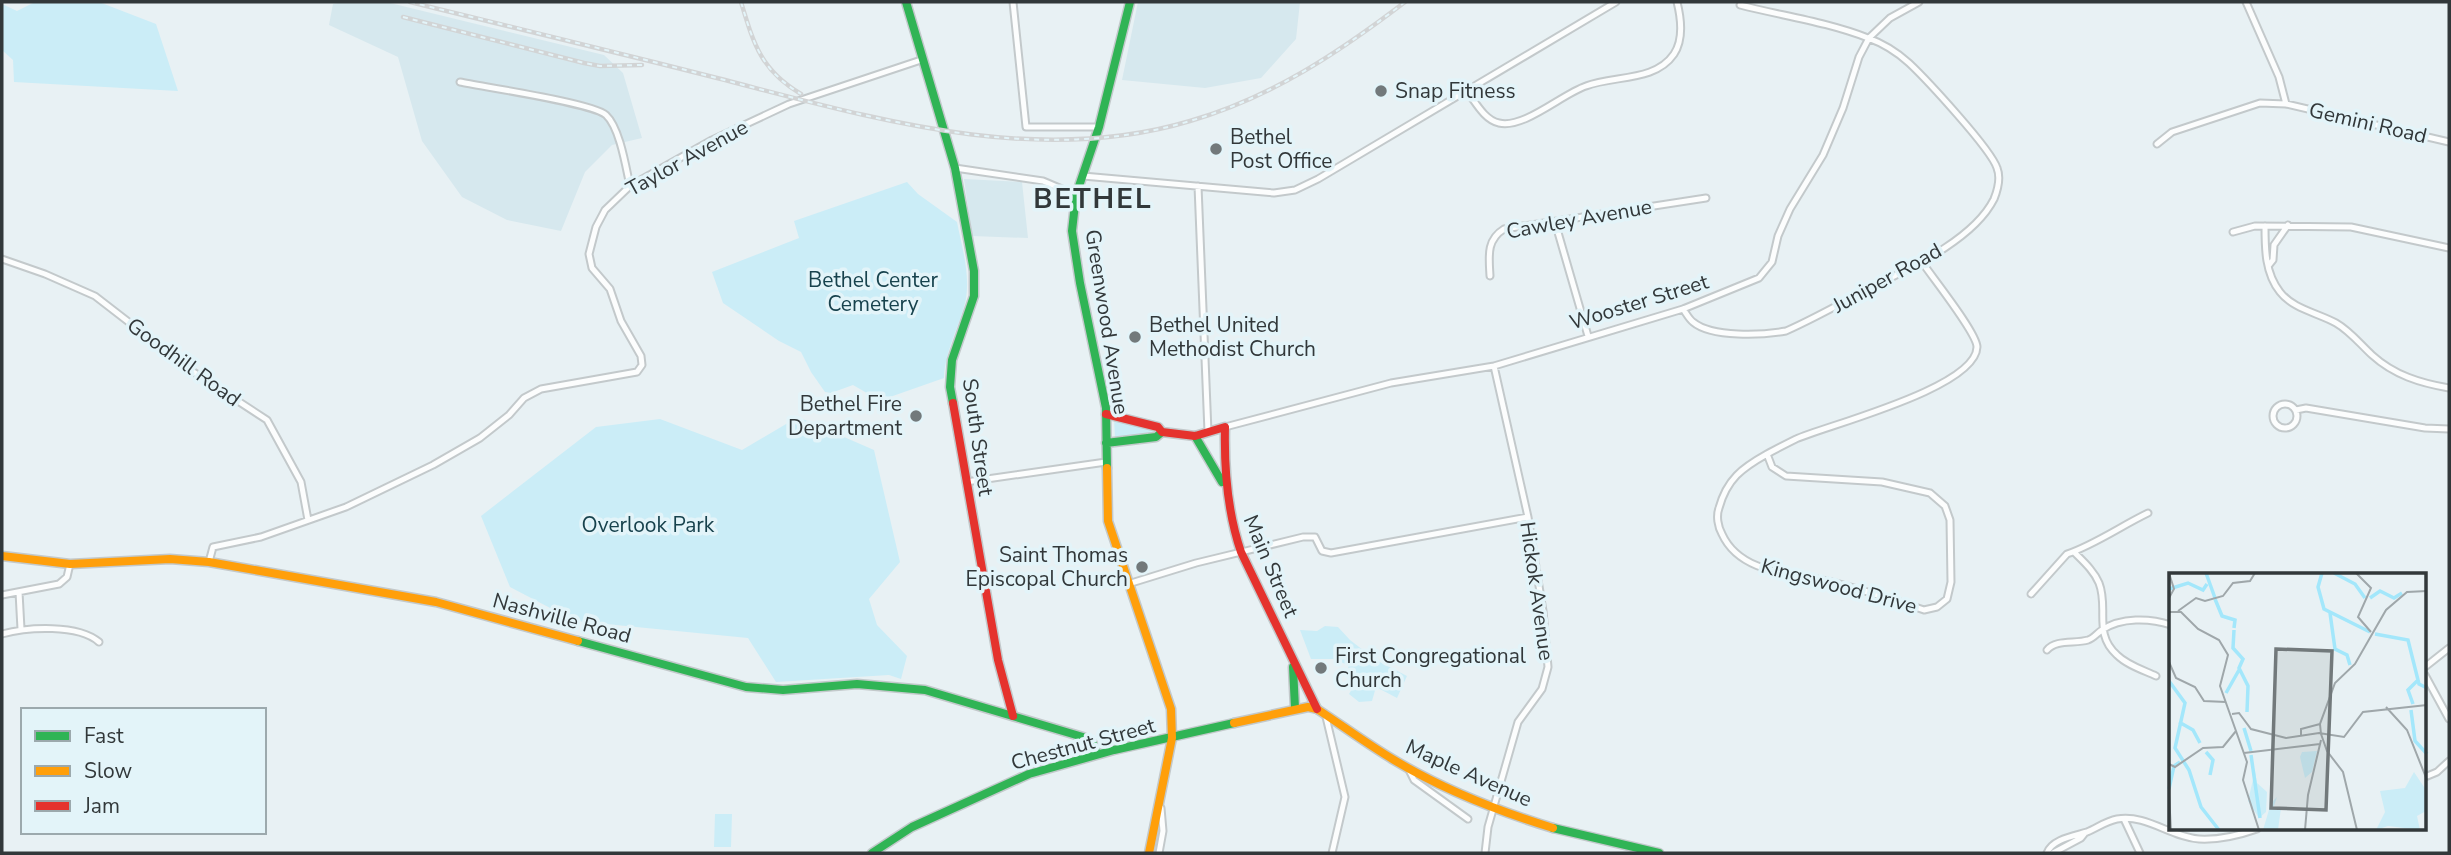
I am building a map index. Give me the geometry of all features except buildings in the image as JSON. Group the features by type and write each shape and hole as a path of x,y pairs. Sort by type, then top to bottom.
{"street":[{"name":"South Street","path":"906,2 954,168 974,271 974,296 952,360 950,387 998,660 1013,716"},
{"path":"1013,2 1026,127 1099,128"},
{"name":"Greenwood Avenue","path":"1130,2 1099,128 1076,195 1072,231 1106,414 1108,521 1171,709 1172,738 1149,853"},
{"path":"1083,176 1274,193 1295,190 1318,179 1616,2"},
{"path":"1466,90 1484,114 1496,123 1506,124 1544,109 1570,92 1590,84 1659,68 1674,54 1680,38 1681,19 1677,2"},
{"name":"Wooster Street","path":"1195,436 1391,383 1494,366 1683,309 1748,284 1766,272 1772,262 1790,209 1824,155 1859,57 1869,38 1890,18 1919,2"},
{"path":"2246,2 2279,77 2286,104"},
{"name":"Juniper Road","path":"1683,309 1694,323 1716,331 1766,334 1786,331 1922,262 1956,239 1980,217 1993,200 1999,184 1998,170 1984,148 1918,72 1893,51 1869,38 1801,17 1740,5"},
{"name":"Taylor Avenue","path":"209,562 213,547 261,537 346,507 433,465 480,439 509,415 524,398 541,388 637,372 642,365 641,356 621,321 610,289 592,268 589,254 596,227 606,210 630,186 712,140 789,104 921,60"},
{"path":"460,82 575,104 605,113 612,124 630,186"},
{"name":"Gemini Road","path":"2157,144 2172,132 2260,103 2286,104 2449,142"},
{"path":"954,168 1044,181 1076,195"},
{"path":"1198,186 1208,432"},
{"name":"Cawley Avenue","path":"1490,276 1489,254 1495,234 1504,229 1706,198"},
{"path":"1555,222 1588,336"},
{"path":"2269,265 2273,260 2274,246 2288,225"},
{"path":"2234,232 2255,226 2351,228 2449,248"},
{"path":"2265,226 2265,259 2275,284 2292,303 2343,327 2373,356 2396,372 2417,382 2449,388"},
{"name":"Goodhill Road","path":"2,259 95,296 192,371 267,420 301,482 308,520"},
{"name":"Kingswood Drive","path":"1767,454 1772,467 1786,476 1882,482 1930,493 1945,506 1950,520 1951,582 1947,599 1937,607 1924,610 1846,586 1786,575 1744,560 1727,544 1719,530 1717,513 1723,494 1741,468 1767,454 1796,439 1939,386 1973,359 1977,346 1972,332 1922,262"},
{"name":"Hickok Avenue","path":"1485,853 1488,827 1518,722 1542,689 1548,667 1543,611 1528,517 1494,366"},
{"path":"2290,405 2296,411 2297,418 2293,425 2286,427 2276,422 2274,415 2280,406 2290,405"},
{"path":"2296,411 2306,408 2425,428 2449,429"},
{"path":"1106,414 1158,427 1162,432 1195,436"},
{"name":"Main Street","path":"1224,428 1224,484 1233,532 1317,709"},
{"path":"1107,443 1156,437 1162,432"},
{"name":"Main Street","path":"1195,436 1224,484"},
{"path":"966,482 1106,462"},
{"path":"2031,594 2067,554 2075,553 2148,513"},
{"path":"1128,584 1196,563 1310,536 1318,540 1322,551 1331,553 1528,517"},
{"path":"2075,553 2094,573 2100,585 2102,630 2105,639 2117,656 2155,677"},
{"name":"Nashville Road","path":"2,556 69,564 170,559 209,562 436,602 747,687 783,690 857,684 925,691 1088,739 1097,754"},
{"path":"2,595 61,583 68,574 69,564"},
{"path":"19,593 22,629"},
{"path":"2047,650 2059,643 2088,640 2102,630 2141,619 2169,625"},
{"path":"2,634 22,629 89,634 99,642"},
{"path":"2426,666 2449,648"},
{"name":"Main Street","path":"1292,660 1295,708"},
{"path":"2426,677 2449,719"},
{"name":"Chestnut Street","path":"872,853 912,827 1014,779 1097,754 1295,708 1317,709"},
{"name":"Maple Avenue","path":"1317,709 1408,768 1493,808 1620,845 1659,853"},
{"path":"1326,715 1345,797 1332,853"},
{"path":"2426,777 2437,772 2449,761"},
{"path":"1408,768 1414,780 1468,818"},
{"path":"1159,853 1163,831 1160,800"},
{"path":"2124,818 2140,853"},
{"path":"2053,853 2081,838 2085,833 2110,821 2124,818 2142,820 2169,830"},
{"path":"2169,830 2191,838 2217,838 2236,832"},
{"path":"2047,853 2056,843 2078,832 2085,833"}],"shaded area":[{"path":"386,2 604,55 623,73 642,138 612,145 585,172 561,231 507,220 462,197 422,141 398,57 329,25 333,4"},
{"path":"1138,2 1300,2 1296,39 1261,78 1205,88 1122,80"},
{"path":"964,179 1022,182 1028,238 972,236"}],"green space":[{"path":"35,2 99,2 156,24 178,91 14,82 13,60 2,50 2,4 17,11"},
{"name":"Bethel Center Cemetery","path":"907,182 918,194 957,222 963,250 967,280 966,299 947,358 944,378 890,397 872,396 853,385 831,393 825,392 801,352 779,341 723,303 712,272 799,238 794,221"},
{"name":"Overlook Park","path":"798,417 874,450 900,562 869,599 877,625 907,656 901,679 889,675 776,682 748,638 575,621 510,587 481,516 596,427 660,419 742,450"},
{"path":"1115,417 1155,428 1157,431 1155,434 1115,438"},
{"path":"1325,626 1338,627 1376,660 1407,676 1397,698 1376,687 1372,701 1359,702 1349,694 1352,689 1348,665 1333,659 1311,659 1300,630 1317,631"},
{"path":"715,814 732,814 731,847 714,847"}],"railway":[{"path":"410,2 892,121 952,132 1071,140 1131,134 1190,121 1220,111 1303,72 1355,39 1405,2"},
{"path":"741,2 755,44 768,66 787,85 801,94"},
{"path":"403,17 584,63 600,66 642,65"}],"traffic: fast":[{"path":"906,2 955,168 974,271 974,296 952,360 950,387 953,403"},
{"path":"1107,468 1106,408 1072,231 1076,195 1099,127 1130,2"},
{"path":"1106,443 1156,437 1162,432"},
{"path":"1195,436 1222,482"},
{"path":"578,641 746,687 783,690 857,684 925,690 1083,737 1092,742 1097,754"},
{"path":"1293,667 1295,708"},
{"path":"872,853 912,827 1029,774 1114,750 1234,723"},
{"path":"1553,828 1659,853"}],"traffic: slow":[{"path":"1107,468 1108,521 1171,709 1172,738 1149,853"},
{"path":"2,556 70,564 170,559 209,562 436,602 578,641"},
{"path":"1234,723 1308,707 1317,709 1384,754 1432,781 1492,807 1553,828"}],"traffic: jam":[{"path":"953,403 998,660 1013,716"},
{"path":"1106,414 1158,427 1162,432 1195,436 1225,427 1227,490 1241,552 1317,709"}],"place":[{"name":"Snap Fitness","path":"1381,91"},
{"name":"Bethel Post Office","path":"1216,149"},
{"name":"Bethel United Methodist Church","path":"1135,337"},
{"name":"Bethel Fire Department","path":"916,416"},
{"name":"Saint Thomas Episcopal Church","path":"1142,567"},
{"name":"First Congregational Church","path":"1321,668"}],"district":[{"name":"BETHEL","path":"1093,198"}]}
